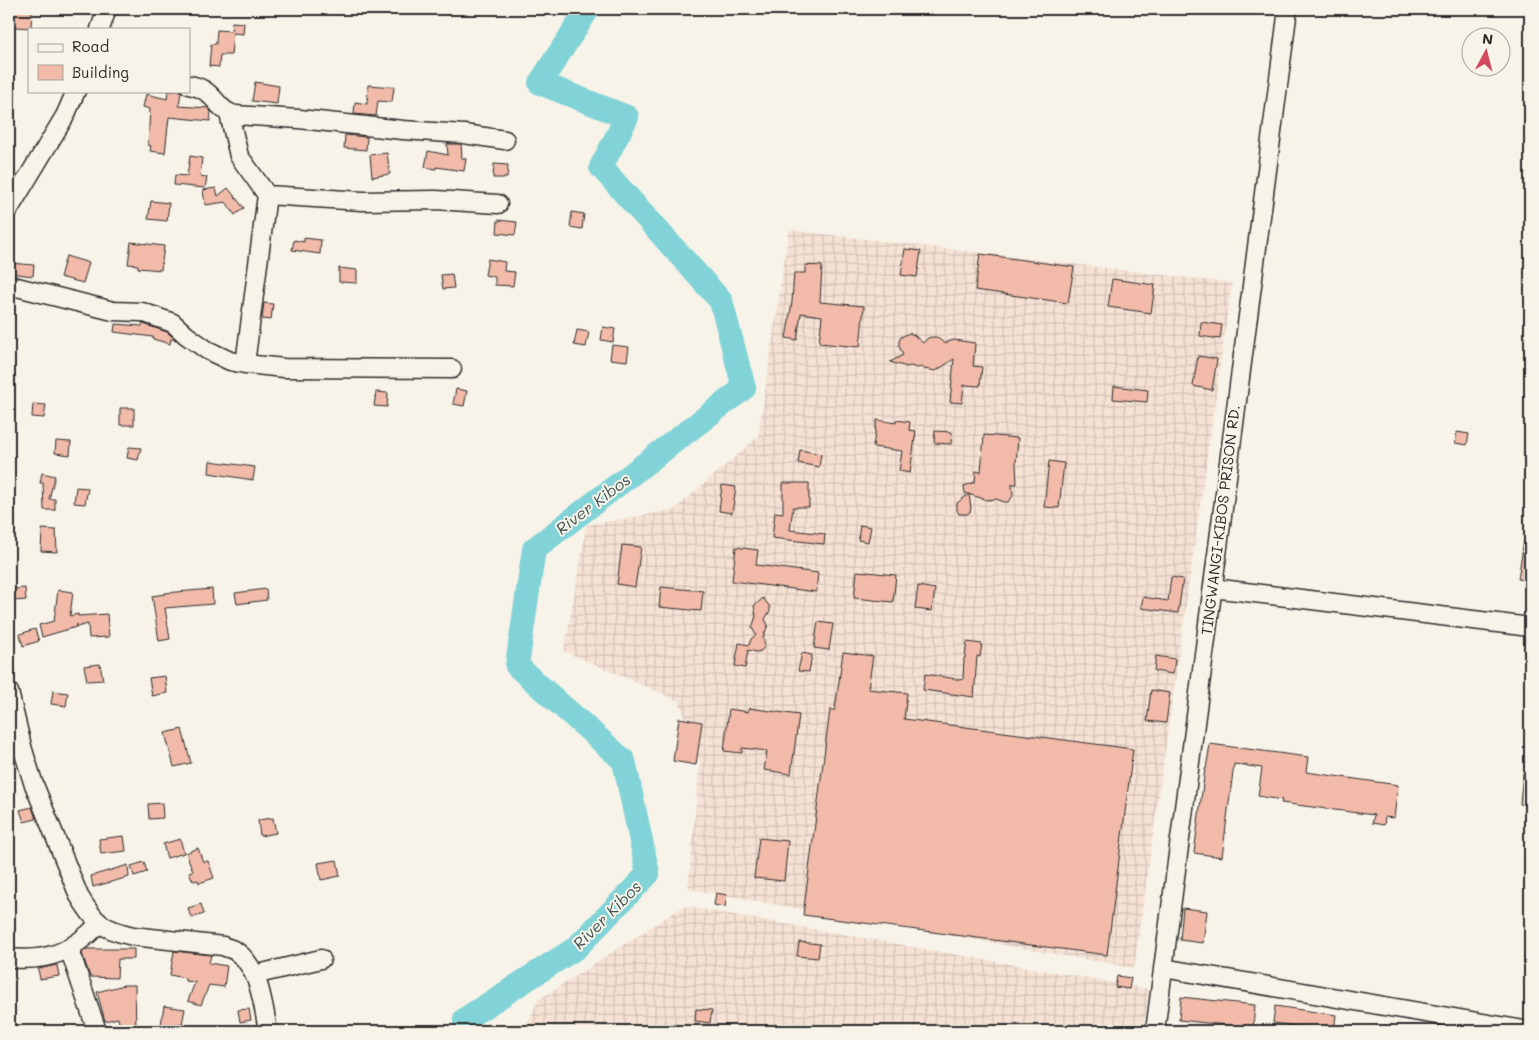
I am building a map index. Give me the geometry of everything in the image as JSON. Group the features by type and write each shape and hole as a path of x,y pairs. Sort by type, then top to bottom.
{"street":[{"path":"100,28 107,9"},
{"name":"TINGWANGI-KIBOS PRISON RD.","path":"1155,1031 1288,9"},
{"path":"190,85 205,90 229,114 239,156 267,196 245,364"},
{"path":"9,209 65,116 76,92"},
{"path":"229,114 464,134 505,140"},
{"path":"267,196 362,201 436,200 498,204"},
{"path":"9,285 113,310 142,312 173,323 207,350 230,361 245,364 284,368 452,369"},
{"path":"1212,588 1530,627"},
{"path":"9,692 33,782 80,896 89,912 99,924 120,933 223,946 236,951 246,960 254,975 262,998 268,1031"},
{"path":"9,958 38,958 57,954 84,939 99,924"},
{"path":"69,948 97,1031"},
{"path":"254,975 321,959"},
{"path":"1163,968 1530,1031"}],"shaded area":[{"path":"789,230 1232,283 1134,968 688,889 700,762 679,701 564,651 587,525 674,510 758,437"},
{"path":"684,906 1149,989 1143,1031 525,1031 538,1000"}],"building":[{"path":"12,9 32,9 31,28 15,27 15,19 11,18"},
{"path":"232,22 244,23 243,34 233,33 231,55 220,55 219,67 209,66 211,44 216,44 217,30 231,31"},
{"path":"255,82 279,86 277,104 252,101"},
{"path":"368,85 394,87 392,102 378,101 376,116 354,114 355,102 367,104"},
{"path":"168,92 181,92 179,106 208,108 211,112 210,121 169,117 165,153 150,151 151,146 148,145 150,109 143,107 146,94 167,99"},
{"path":"345,135 367,137 366,150 344,148"},
{"path":"447,144 461,144 462,158 466,159 464,171 425,167 428,151 448,155"},
{"path":"387,153 390,174 372,177 370,155"},
{"path":"190,156 202,158 200,176 207,177 205,188 174,185 175,175 187,176"},
{"path":"494,164 508,165 507,178 493,178"},
{"path":"216,188 218,196 228,188 244,208 235,215 226,202 205,205 203,190"},
{"path":"151,201 169,203 167,221 148,219"},
{"path":"572,212 584,214 582,229 570,227"},
{"path":"498,220 517,222 515,235 497,233"},
{"path":"304,238 321,240 320,254 292,250 294,240 304,242"},
{"path":"131,242 164,246 161,270 138,268 138,265 128,264"},
{"path":"905,249 921,251 917,277 901,275"},
{"path":"980,254 1074,267 1068,303 975,290"},
{"path":"66,256 89,263 83,283 60,277"},
{"path":"488,259 505,262 504,271 515,272 513,286 495,285 495,277 485,275"},
{"path":"9,263 34,265 33,276 9,273"},
{"path":"805,265 822,266 820,302 864,306 860,347 819,343 822,316 801,313 797,340 786,338 792,302 794,273 805,273"},
{"path":"339,268 357,270 357,283 339,282"},
{"path":"452,274 454,288 443,289 441,275"},
{"path":"1112,279 1155,285 1151,313 1108,307"},
{"path":"264,303 273,304 271,320 262,319"},
{"path":"1201,322 1222,325 1220,339 1200,336"},
{"path":"115,324 142,326 143,324 167,332 176,340 171,339 170,344 153,339 153,337 114,332"},
{"path":"603,327 615,329 613,342 601,340"},
{"path":"577,330 589,332 586,347 574,345"},
{"path":"909,333 923,343 928,338 936,337 944,343 954,340 975,343 973,366 982,367 980,386 964,385 962,403 950,402 954,359 936,371 922,367 907,367 890,362 903,355 899,341 901,337"},
{"path":"612,345 629,347 627,361 610,359"},
{"path":"1198,356 1217,359 1212,390 1193,386"},
{"path":"1114,386 1148,390 1147,402 1113,399"},
{"path":"456,389 467,391 464,406 453,404"},
{"path":"376,392 388,393 387,407 374,406"},
{"path":"33,404 46,405 44,418 32,417"},
{"path":"120,408 134,408 134,425 120,425"},
{"path":"877,420 896,423 896,420 910,422 909,430 916,431 910,473 899,471 902,451 873,447"},
{"path":"935,431 952,432 951,444 934,443"},
{"path":"1457,432 1469,434 1467,445 1455,443"},
{"path":"984,435 1018,438 1017,484 1012,484 1013,496 1008,502 996,499 987,500 965,493 964,486 975,482 976,471 981,472"},
{"path":"56,441 71,442 70,455 55,453"},
{"path":"129,447 141,448 138,460 127,458"},
{"path":"800,450 821,454 819,467 798,463"},
{"path":"210,461 255,467 253,480 209,473"},
{"path":"1049,461 1064,463 1059,508 1044,507"},
{"path":"42,473 55,476 49,499 55,499 55,510 44,510 43,483 40,483"},
{"path":"783,483 809,483 809,507 793,507 790,530 825,534 824,544 772,538 775,512 783,513"},
{"path":"722,485 736,487 732,513 719,511"},
{"path":"76,487 88,488 85,504 74,503"},
{"path":"969,494 970,512 959,514 957,503"},
{"path":"860,525 871,527 868,542 858,540"},
{"path":"42,529 56,530 57,552 41,551"},
{"path":"1524,540 1530,540 1530,581 1518,579"},
{"path":"622,545 641,547 635,587 617,584"},
{"path":"736,547 758,550 756,565 818,573 816,592 732,581"},
{"path":"857,571 896,575 893,602 854,598"},
{"path":"1171,577 1183,579 1178,613 1141,608 1143,597 1168,601"},
{"path":"918,586 935,589 932,611 915,609"},
{"path":"661,587 703,591 701,611 659,607"},
{"path":"25,588 26,600 14,601 13,589"},
{"path":"212,589 213,604 165,608 170,639 159,641 152,596"},
{"path":"266,589 267,600 237,604 235,593"},
{"path":"58,590 73,592 70,616 78,614 78,616 107,614 109,637 89,638 88,624 77,627 77,624 76,627 42,637 39,625 54,621"},
{"path":"763,598 770,607 770,611 765,619 768,625 763,638 765,646 761,651 757,652 748,650 745,668 735,666 739,643 749,645 751,639 756,635 752,628 756,616 754,606"},
{"path":"818,622 833,624 829,650 814,648"},
{"path":"35,629 39,641 23,646 20,634"},
{"path":"967,642 982,644 980,657 977,656 974,697 923,690 925,674 963,680"},
{"path":"843,652 873,656 868,689 907,693 904,719 1133,749 1107,955 803,915 830,710 835,710"},
{"path":"802,653 812,655 809,672 798,671"},
{"path":"1156,656 1175,659 1173,674 1154,671"},
{"path":"100,664 103,680 87,681 84,666"},
{"path":"165,676 167,693 152,696 149,678"},
{"path":"1151,690 1170,693 1166,723 1147,721"},
{"path":"53,691 68,693 66,706 51,704"},
{"path":"749,708 799,715 791,774 764,770 767,751 742,748 742,753 724,751 729,709 748,712"},
{"path":"679,718 702,722 696,765 673,761"},
{"path":"182,729 191,763 174,767 165,733"},
{"path":"1210,744 1308,757 1306,772 1398,785 1394,818 1385,817 1384,825 1372,823 1374,815 1281,803 1282,800 1258,796 1262,768 1234,764 1222,857 1194,853"},
{"path":"1523,773 1530,773 1530,805 1520,804"},
{"path":"162,803 163,818 149,819 148,804"},
{"path":"32,807 36,819 24,822 20,810"},
{"path":"273,818 276,833 260,836 258,820"},
{"path":"124,836 126,851 101,854 99,839"},
{"path":"759,838 788,841 784,881 754,878"},
{"path":"180,839 184,853 167,858 163,844"},
{"path":"198,848 203,862 208,861 214,878 199,883 198,880 193,881 189,872 193,871 186,853"},
{"path":"337,860 340,876 321,880 318,863"},
{"path":"144,862 147,872 134,876 131,866"},
{"path":"128,865 129,877 93,887 91,876"},
{"path":"716,893 727,895 725,907 714,905"},
{"path":"201,904 204,914 191,918 188,908"},
{"path":"1183,908 1207,911 1203,943 1180,940"},
{"path":"799,942 820,944 818,958 797,956"},
{"path":"86,949 134,949 134,959 118,959 117,978 90,977 82,953"},
{"path":"174,951 211,955 209,963 227,966 224,987 209,985 201,1005 188,1001 195,982 185,981 185,978 170,975"},
{"path":"57,965 59,976 40,979 38,969"},
{"path":"1117,976 1131,978 1129,989 1115,987"},
{"path":"124,985 135,985 136,1029 121,1031 118,1018 105,1021 97,992"},
{"path":"1181,997 1255,1005 1253,1028 1179,1020"},
{"path":"164,1006 185,1009 182,1024 178,1024 178,1031 160,1031"},
{"path":"1275,1006 1336,1015 1334,1031 1273,1023"},
{"path":"249,1009 251,1020 240,1022 238,1010"},
{"path":"696,1009 712,1010 710,1023 695,1021"}],"waterway":[{"name":"River Kibos","path":"465,1031 465,1019 576,948 648,874 624,761 517,666 534,549 744,388 721,301 601,167 627,117 540,83 588,9"}]}
